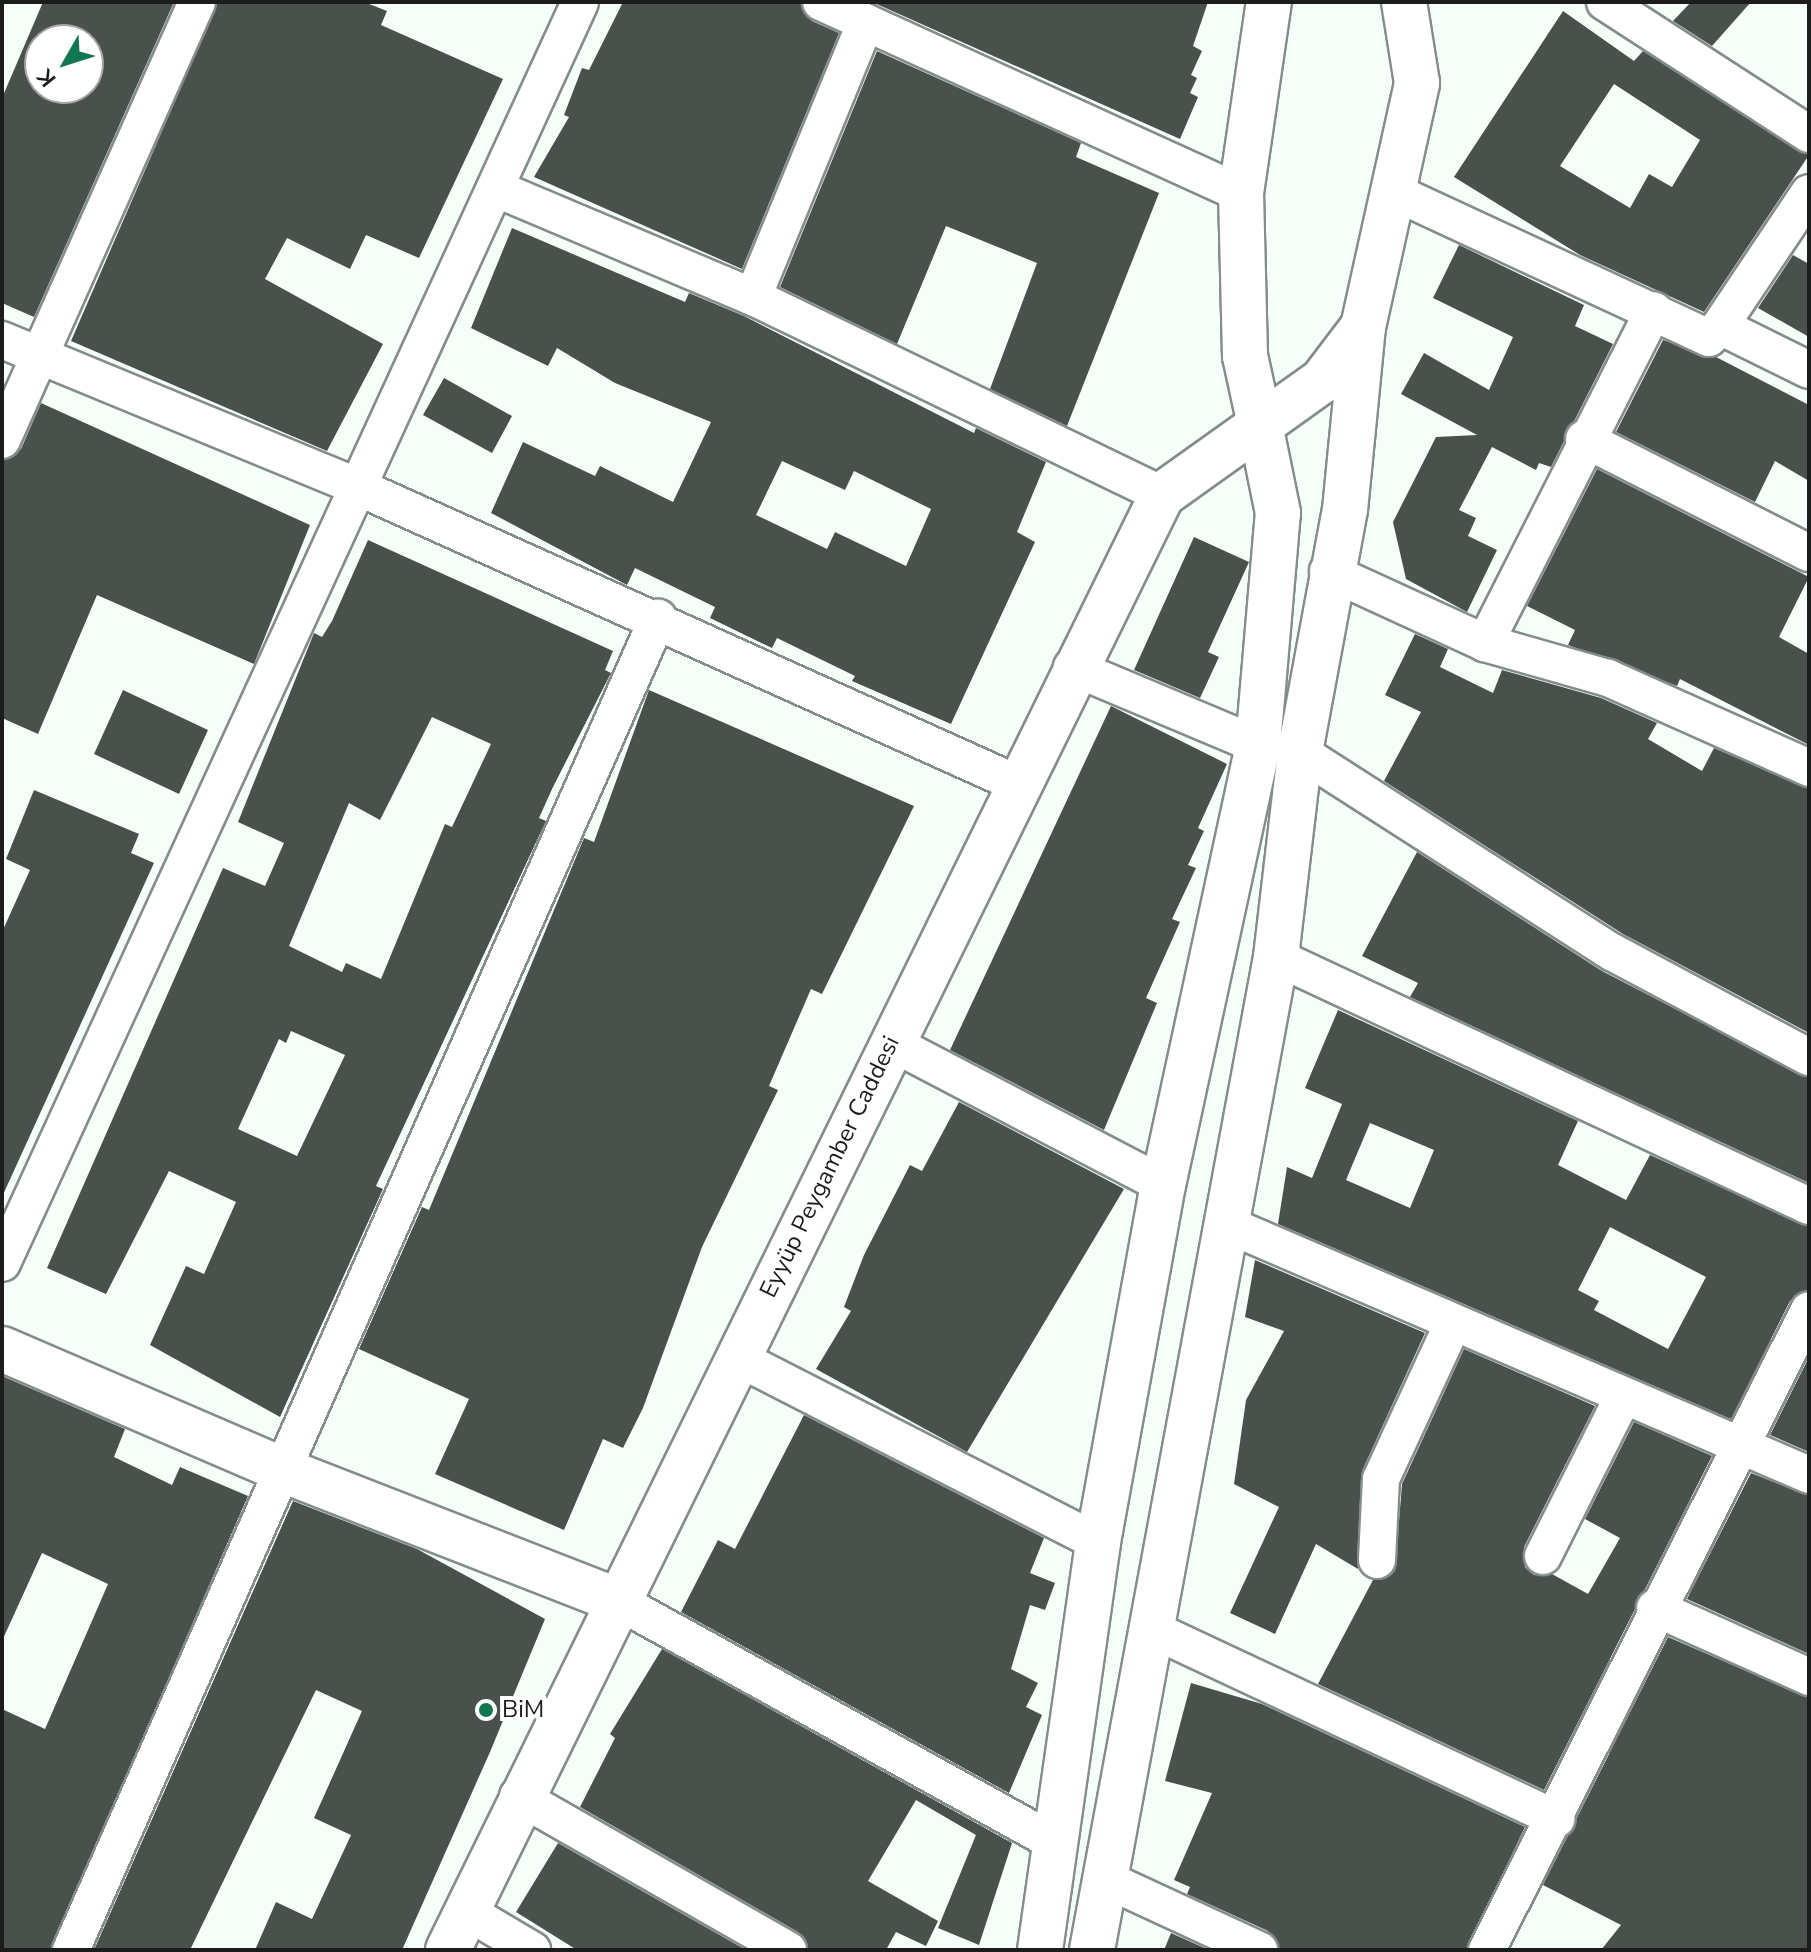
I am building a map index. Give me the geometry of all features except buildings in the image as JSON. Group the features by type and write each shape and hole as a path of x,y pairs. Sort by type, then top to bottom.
{"street":[{"path":"2,440 197,2"},
{"path":"2,1263 497,189 580,2"},
{"path":"821,2 1241,193"},
{"path":"1040,1950 1098,1542 1163,1185 1258,745 1278,513 1245,356 1241,193 1269,2"},
{"path":"1092,1950 1149,1628 1276,957 1300,752 1328,571 1345,510 1363,327 1417,83 1404,2"},
{"path":"1605,2 1809,134"},
{"path":"753,297 866,22"},
{"path":"497,189 753,297 1162,495"},
{"path":"1392,191 1709,338 1809,193"},
{"path":"1485,643 1584,439 1654,310"},
{"path":"1720,326 1809,370"},
{"name":"Eyyüp Peygamber Caddesi","path":"448,1950 518,1796 614,1599 738,1358 1072,667 1162,495 1259,420 1322,381 1363,327"},
{"path":"2,340 358,487 658,618 1018,784"},
{"path":"1584,439 1809,553"},
{"path":"1328,571 1485,643 1608,678 1809,768"},
{"path":"71,1950 280,1469 658,618"},
{"path":"1072,667 1258,745"},
{"path":"1300,752 1612,952 1809,1057"},
{"path":"1276,957 1809,1206"},
{"path":"890,1042 1163,1185"},
{"path":"1226,1224 1809,1475"},
{"path":"1487,1950 1557,1819 1655,1608 1809,1310"},
{"path":"1377,1560 1381,1479 1453,1323"},
{"path":"2,1349 280,1469 614,1599 1054,1842"},
{"path":"738,1358 1098,1542"},
{"path":"1543,1556 1623,1397"},
{"path":"1655,1608 1809,1677"},
{"path":"1149,1628 1557,1819"},
{"path":"518,1796 788,1950"},
{"path":"1105,1879 1259,1950"},
{"path":"466,1911 532,1950"}],"place":[{"name":"BiM","path":"486,1710"}]}
